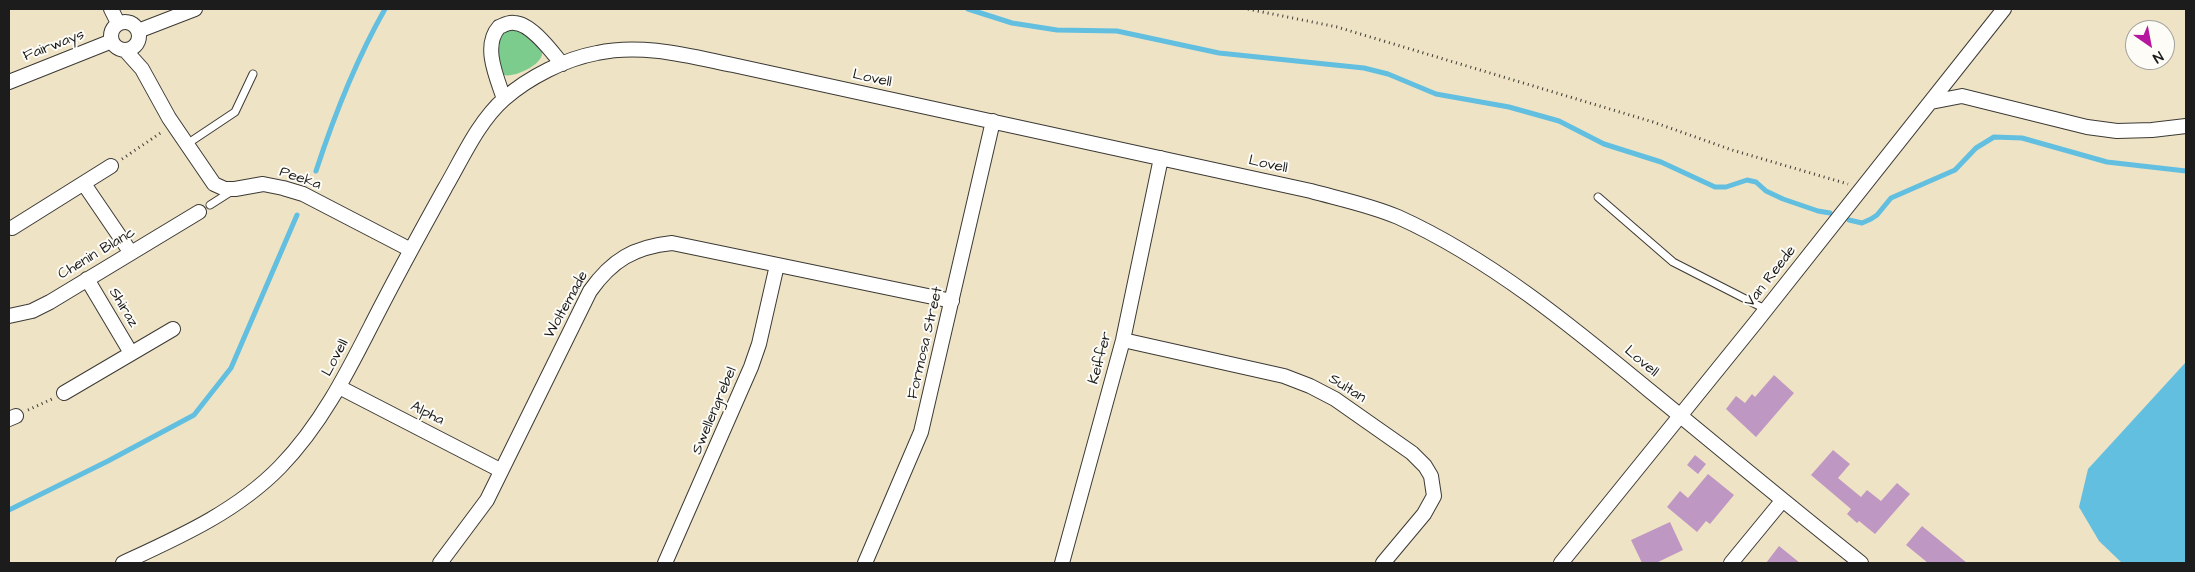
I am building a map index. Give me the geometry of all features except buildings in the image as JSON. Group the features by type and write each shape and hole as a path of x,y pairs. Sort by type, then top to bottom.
{"street":[{"path":"111,9 118,23"},
{"path":"125,50 134,46 138,36 195,9"},
{"name":"Van Reede","path":"1561,563 2004,9"},
{"path":"142,69 138,36 130,22 118,23 111,31 112,41 115,46 125,50 142,69 173,124 214,184 225,189 235,190"},
{"path":"504,99 494,68 491,48 492,39 499,28 514,23 523,25 535,33 562,64"},
{"name":"Fairways","path":"9,82 112,41"},
{"name":"Lovell","path":"123,563 219,516 246,498 287,459 310,431 340,386 411,250 479,130 504,99 529,81 562,64 597,53 626,50 658,50 1160,158 1347,200 1397,217 1472,258 1530,297 1606,354 1782,501 1861,563"},
{"path":"1931,102 1962,96 2087,127 2117,131 2152,130 2186,126"},
{"name":"Formosa Street","path":"865,563 921,432 993,122"},
{"name":"Keiffer","path":"1062,563 1123,340 1160,158"},
{"path":"12,228 111,166"},
{"path":"84,184 131,253"},
{"name":"Peeka","path":"235,190 263,184 303,194 411,250"},
{"name":"Chenin Blanc","path":"9,316 32,311 204,208"},
{"name":"Woltemade","path":"440,563 487,500 500,470 590,291 611,266 626,256 650,246 672,244 952,301"},
{"name":"Swellengrebel","path":"665,563 751,367 759,344 777,265"},
{"name":"Shiraz","path":"86,279 131,353"},
{"name":"Shiraz","path":"64,393 173,328"},
{"name":"Sultan","path":"1123,340 1284,376 1310,386 1335,399 1412,454 1425,466 1431,476 1434,496 1424,514 1383,563"},
{"name":"Alpha","path":"340,386 500,470"},
{"path":"1731,563 1782,501"}],"lane":[{"path":"187,144 235,112 253,74"},
{"path":"204,208 235,190"},
{"path":"1598,197 1673,262 1766,309"}],"path":[{"path":"1248,9 1337,27 1653,122 1732,150 1846,182 1858,193"},
{"path":"111,166 173,124"},
{"path":"12,417 64,393"}],"green space":[{"path":"515,28 538,44 542,51 542,56 539,61 528,69 515,74 504,75 499,65 497,39 502,32"}],"water":[{"path":"2186,362 2186,563 2122,563 2099,541 2079,507 2088,469"}],"waterway":[{"path":"316,171 346,89 385,9"},
{"path":"968,9 1012,23 1057,30 1117,31 1219,53 1364,68 1388,74 1436,94 1509,107 1559,121 1604,144 1661,162 1715,187 1726,187 1747,180 1756,182 1766,191 1783,199 1818,211 1830,213"},
{"path":"1849,220 1862,223 1871,219 1877,215 1891,198 1955,170 1976,148 1994,137 2022,138 2107,162 2186,171"},
{"path":"9,510 108,461 194,415 231,368 297,215"}]}
